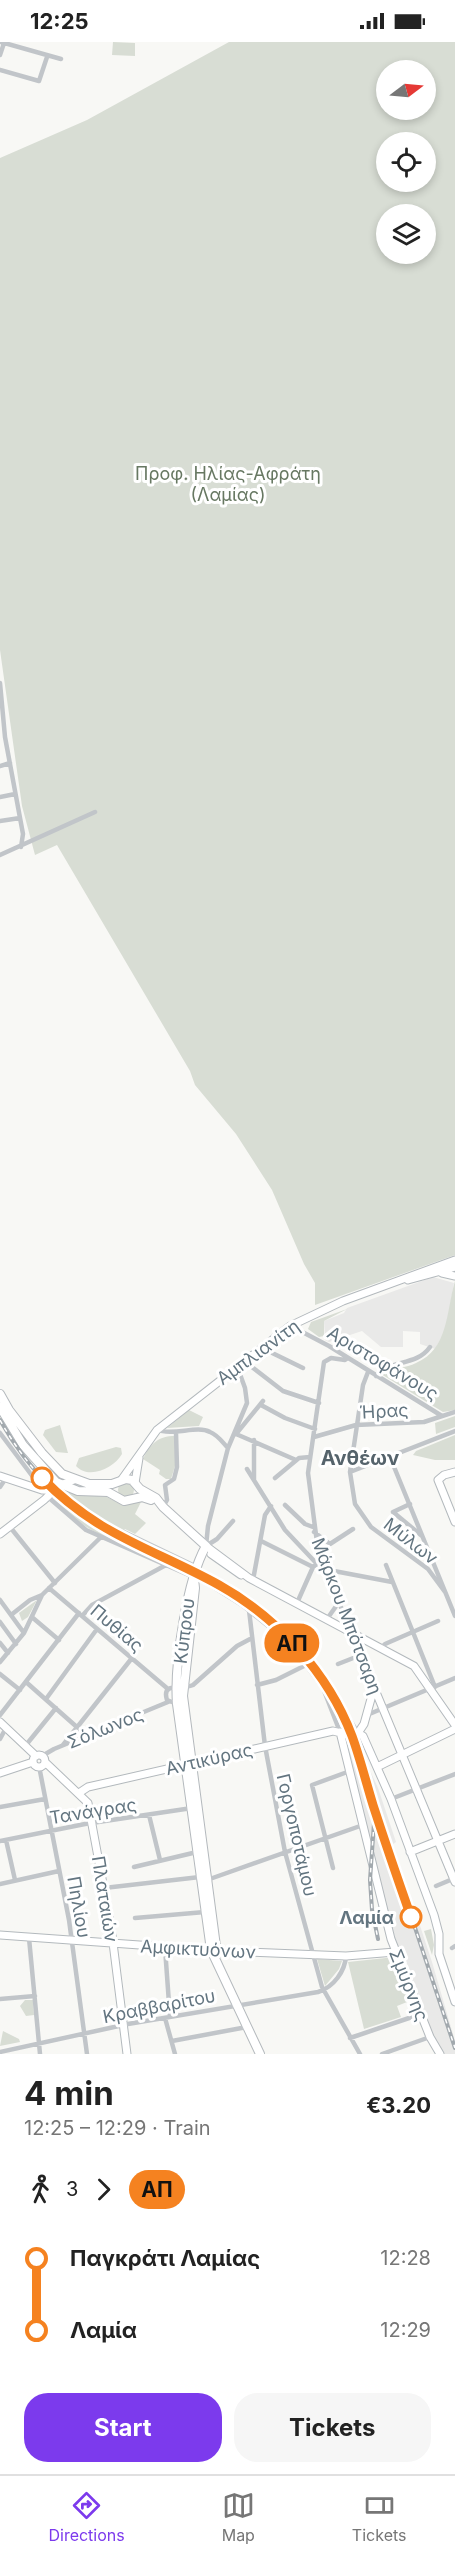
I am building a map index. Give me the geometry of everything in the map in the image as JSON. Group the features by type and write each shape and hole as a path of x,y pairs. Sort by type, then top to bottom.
{"main road":[{"path":"0,1394 9,1410 50,1464 62,1474 74,1480 93,1484 128,1479 156,1498 176,1523 205,1547"},
{"path":"0,1407 23,1445 57,1487 78,1491 108,1492 126,1502 134,1498 146,1498 163,1507"},
{"path":"118,1498 115,1491 120,1481"},
{"path":"134,1498 136,1485"},
{"name":"Κύπρου","path":"205,1547 190,1586 180,1702 214,1950"},
{"name":"Κύπρου","path":"189,1764 197,1852 204,1878 205,1912 214,1950 260,2054"},
{"name":"Κύπρου","path":"238,2005 266,2054"}],"street":[{"path":"0,55 3,42 47,57 61,59"},
{"path":"0,70 39,81 47,57"},
{"path":"0,683 0,696 20,818 21,847"},
{"path":"0,766 10,763"},
{"path":"0,797 15,794"},
{"path":"0,855 95,813"},
{"path":"0,821 20,818"},
{"name":"Αμπλιανίτη","path":"120,1481 157,1430 290,1326 343,1301 455,1260"},
{"path":"434,1274 455,1267"},
{"path":"434,1274 448,1273 455,1276"},
{"name":"Αμπλιανίτη","path":"398,1281 434,1274"},
{"path":"301,1320 307,1334"},
{"name":"Αριστοφάνους","path":"290,1326 438,1411 442,1416"},
{"path":"376,1376 385,1367 416,1359 430,1347"},
{"path":"262,1348 303,1368"},
{"name":"Μάρκου Μπότσαρη","path":"348,1358 345,1360 331,1358 325,1361 308,1473 314,1529 324,1566 454,1880"},
{"path":"244,1361 283,1391 319,1403"},
{"path":"205,1547 206,1532 228,1449 247,1403 245,1388 237,1366"},
{"name":"Μύλων","path":"368,1372 363,1385 350,1472 355,1504 370,1527 428,1569 445,1592"},
{"path":"232,1439 262,1403 285,1418 315,1429"},
{"name":"Ήρας","path":"314,1437 356,1425 424,1422 455,1412"},
{"path":"157,1430 176,1433 207,1430 216,1435 228,1449"},
{"path":"350,1472 455,1431"},
{"name":"Σμύρνης","path":"0,1433 48,1497 81,1526 219,1590 276,1632 306,1665 328,1698 340,1732 379,1899 395,1952 430,2037 440,2054"},
{"path":"163,1507 167,1501 165,1485 174,1479 177,1467 176,1433"},
{"path":"237,1434 296,1460"},
{"path":"254,1440 254,1480"},
{"name":"Αμπλιανίτη","path":"136,1485 140,1455"},
{"path":"275,1478 296,1460 303,1456 310,1457"},
{"path":"390,1457 455,1615"},
{"path":"247,1469 285,1530 315,1566"},
{"path":"454,1471 442,1475 438,1481 455,1522"},
{"path":"25,1485 31,1476"},
{"path":"0,1487 3,1477 42,1490 74,1480"},
{"path":"0,1534 48,1497 57,1487"},
{"path":"410,1504 393,1512 424,1538"},
{"path":"285,1505 330,1544 353,1529"},
{"path":"251,1579 266,1512 271,1506"},
{"path":"205,1547 217,1539 233,1521"},
{"path":"10,1527 55,1583"},
{"path":"124,1532 197,1567"},
{"path":"206,1532 217,1539"},
{"path":"11,1615 30,1600 42,1595 101,1537"},
{"path":"261,1541 315,1566 324,1566 338,1572 392,1582"},
{"path":"205,1547 233,1571 418,1669 433,1688 455,1727 377,1767"},
{"path":"0,1715 80,1614 167,1565"},
{"path":"386,1565 433,1688"},
{"path":"297,1603 315,1566"},
{"name":"Πυθίας","path":"49,1588 168,1689"},
{"path":"0,1662 24,1633 42,1595"},
{"path":"0,1600 24,1633"},
{"path":"327,1619 339,1602"},
{"name":"Γοργοποτάμου","path":"249,1610 265,1746 285,1852 323,1990 360,2054"},
{"path":"33,1618 58,1640"},
{"path":"381,1648 385,1644 438,1621"},
{"path":"0,1622 16,1644"},
{"path":"46,1699 97,1629"},
{"path":"180,1702 168,1702 165,1695 168,1689 195,1683 237,1646 252,1638"},
{"path":"0,1643 8,1653"},
{"path":"338,1664 361,1655"},
{"path":"63,1745 132,1658"},
{"path":"257,1685 276,1680 306,1665"},
{"path":"0,1674 20,1690"},
{"path":"322,1675 358,1733 363,1736 391,1799 435,1920 440,1936 439,1953 455,2002"},
{"path":"367,1715 455,1678"},
{"path":"26,1682 87,1736"},
{"path":"358,1733 364,1724 374,1687"},
{"name":"Σόλωνος","path":"0,1773 39,1760 63,1745 168,1702"},
{"path":"26,1745 56,1708"},
{"path":"0,1740 3,1725"},
{"name":"Πλαταιών","path":"3,1725 39,1760 87,1800 113,1944 127,2054"},
{"name":"Αντικύρας","path":"79,1793 88,1787 333,1731 349,1735 358,1733"},
{"name":"Πηλίου","path":"39,1760 72,1941 87,2054"},
{"path":"333,1868 312,1785 350,1771"},
{"path":"391,1799 455,1774"},
{"path":"0,1807 45,1798"},
{"name":"Τανάγρας","path":"3,1841 92,1823 192,1808"},
{"path":"149,1815 160,1860"},
{"path":"104,1888 204,1878 363,1825"},
{"path":"410,1852 455,1834"},
{"path":"3,1841 15,1880"},
{"path":"134,1867 197,1852"},
{"path":"0,1884 59,1871"},
{"path":"436,1886 454,1880"},
{"path":"135,1918 205,1912"},
{"name":"Αμφικτυόνων","path":"0,1935 165,1948 346,1956 395,1952"},
{"path":"28,1938 40,2054"},
{"path":"165,1948 168,2018 175,2054"},
{"path":"323,1990 340,1973 346,1956"},
{"name":"Κραββαρίτου","path":"0,2052 123,2025 323,1990"},
{"path":"0,1999 35,1996"},
{"path":"350,2038 421,2014"},
{"path":"171,2041 247,2027"},
{"path":"382,2054 430,2037"}],"shaded area":[{"path":"433,1277 454,1283 446,1329 435,1349 420,1344 420,1332 403,1331 403,1347 381,1347 362,1331 329,1342 325,1340 324,1321 344,1313 347,1308"},
{"path":"352,1731 378,1788 396,1842 393,1844 455,2041 455,2054 441,2054 437,2049 400,1954 374,1867 343,1734"}],"green space":[{"path":"113,42 135,43 135,56 112,55"},
{"name":"Προφ. Ηλίας-Αφράτη (Λαμίας)","path":"229,42 455,42 455,1255 315,1305 315,1283 304,1264 272,1190 236,1134 195,1085 190,1071 57,845 35,855 22,806 0,650 0,158 87,120"},
{"path":"455,1281 455,1410 443,1412 381,1374 384,1371 416,1363 427,1357 435,1348 444,1328"},
{"path":"347,1309 324,1321 324,1336 319,1337 308,1329 311,1322"},
{"path":"189,1410 203,1417 199,1426 167,1428"},
{"path":"455,1416 455,1427 436,1434 435,1423"},
{"path":"60,1425 68,1453 56,1452 43,1435 45,1430"},
{"path":"455,1435 455,1460 435,1460 413,1455 416,1451"},
{"path":"175,1436 176,1463 171,1479 166,1479 159,1474 160,1470 143,1459 155,1442 164,1437"},
{"path":"116,1447 121,1448 122,1454 107,1468 88,1472 76,1466 79,1458"},
{"path":"126,1482 132,1484 134,1490 132,1496 126,1498 120,1496 118,1490 120,1484"},
{"path":"61,1492 107,1497 122,1505 142,1500 135,1514 146,1523 135,1534 125,1529 120,1536 82,1512"},
{"path":"56,1495 85,1519 125,1542 105,1537 76,1520 53,1498"},
{"path":"37,1600 28,1617 22,1621 19,1613"},
{"path":"431,1929 434,1945 432,1955 424,1931"},
{"path":"395,1957 412,2000 397,2006 401,2017 364,2029 348,1962"},
{"path":"317,1959 342,1961 339,1969 325,1986"},
{"path":"25,2000 33,2000 34,2015 26,2016 20,2006"},
{"path":"3,2031 19,2039 20,2042 0,2046"}],"railway":[{"path":"0,1420 36,1472 66,1502 101,1527 199,1575 246,1603 283,1634 315,1671 329,1691 351,1735 455,2048"},
{"path":"374,1823 370,1880 372,1910 378,1939"}],"train":[{"name":"ΑΠ","path":"42,1478 67,1502 100,1527 233,1594 270,1621 301,1652 331,1694 349,1730 411,1917"}],"place":[{"name":"Λαμία","path":"411,1917"}],"district":[{"name":"Ανθέων","path":"360,1458"}]}
